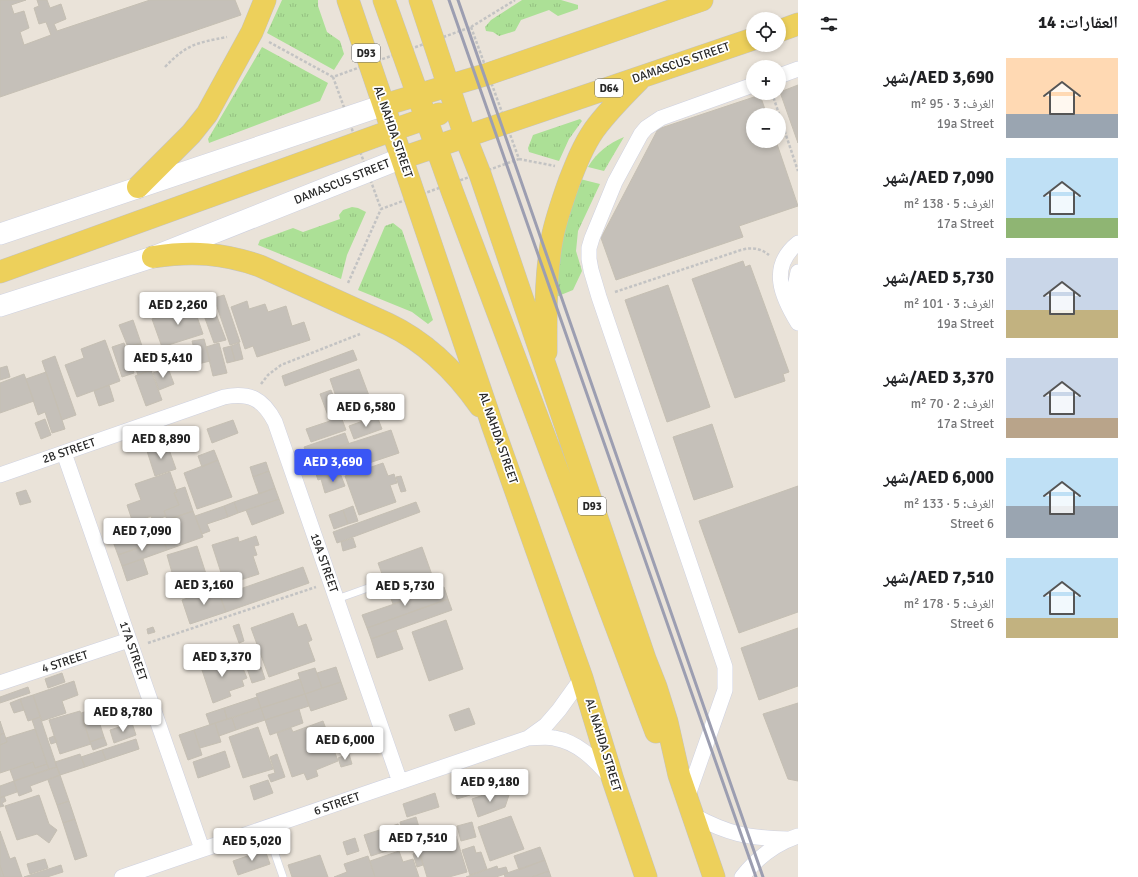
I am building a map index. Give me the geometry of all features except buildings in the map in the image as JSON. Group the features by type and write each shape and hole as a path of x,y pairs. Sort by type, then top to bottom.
{"main road":[{"path":"138,187 191,134 207,114 252,32 265,0"},
{"name":"AL NAHDA STREET","path":"348,0 493,427 582,678 613,780 646,877"},
{"path":"384,0 436,146 627,652 654,728 679,775"},
{"name":"D93","path":"420,0 545,369 656,687 667,722 679,775 714,877"},
{"path":"0,234 384,105 500,71 702,0"},
{"path":"786,28 798,24"},
{"name":"DAMASCUS STREET","path":"0,306 153,257 402,158 746,41"},
{"path":"545,369 546,299 549,261 558,214 574,170 587,142 605,116 643,76"},
{"path":"0,272 457,108"},
{"path":"153,257 196,253 239,259 260,266 388,324 402,331 426,347 445,364 479,404 493,427"}],"street":[{"path":"786,73 798,69"},
{"path":"746,88 661,118 646,128 641,134 615,182 592,238 589,248 589,259 599,297 726,667 724,690 690,806 715,827 738,835 763,839 793,838"},
{"path":"798,243 786,256 780,277 781,289 785,300 798,323"},
{"path":"798,272 795,284 795,296 798,319"},
{"name":"2B STREET","path":"0,474 224,398 242,396 252,398"},
{"name":"19A STREET","path":"252,398 262,403 269,410 275,422 400,782"},
{"name":"17A STREET","path":"64,453 202,850"},
{"name":"4 STREET","path":"0,683 131,644"},
{"name":"6 STREET","path":"528,738 546,725 582,678"},
{"name":"6 STREET","path":"122,877 528,738 552,737 569,741 582,749 595,760 613,780"},
{"path":"742,877 750,867 768,852 793,838"}],"lane":[{"path":"337,599 379,584"},
{"path":"266,828 283,877"}],"path":[{"path":"471,27 515,0"},
{"path":"774,100 798,170"},
{"path":"339,302 381,209"},
{"path":"599,297 749,248 757,248 783,265"},
{"path":"252,398 268,374 281,365 388,324"},
{"path":"131,644 331,582"}],"green space":[{"path":"282,0 318,0 318,6 327,32 340,41 344,54 334,70 267,33"},
{"path":"522,0 561,0 578,5 578,9 558,16 549,10 521,20 515,31 499,36 493,32 486,31 485,27 491,20"},
{"path":"262,47 328,83 320,101 209,143 208,139"},
{"path":"580,119 582,121 569,139 559,161 529,152 528,148 533,135"},
{"path":"624,137 604,171 588,167 603,149"},
{"path":"580,179 600,184 578,231 576,251 582,271 573,290 551,299 556,255"},
{"path":"352,207 366,212 347,255 341,279 258,245 260,240 293,228 303,232 340,219 339,215 343,210"},
{"path":"393,223 402,230 433,320 428,324 412,312 358,290 385,226"}],"railway":[{"path":"449,0 756,877"},
{"path":"458,0 763,877"}]}
